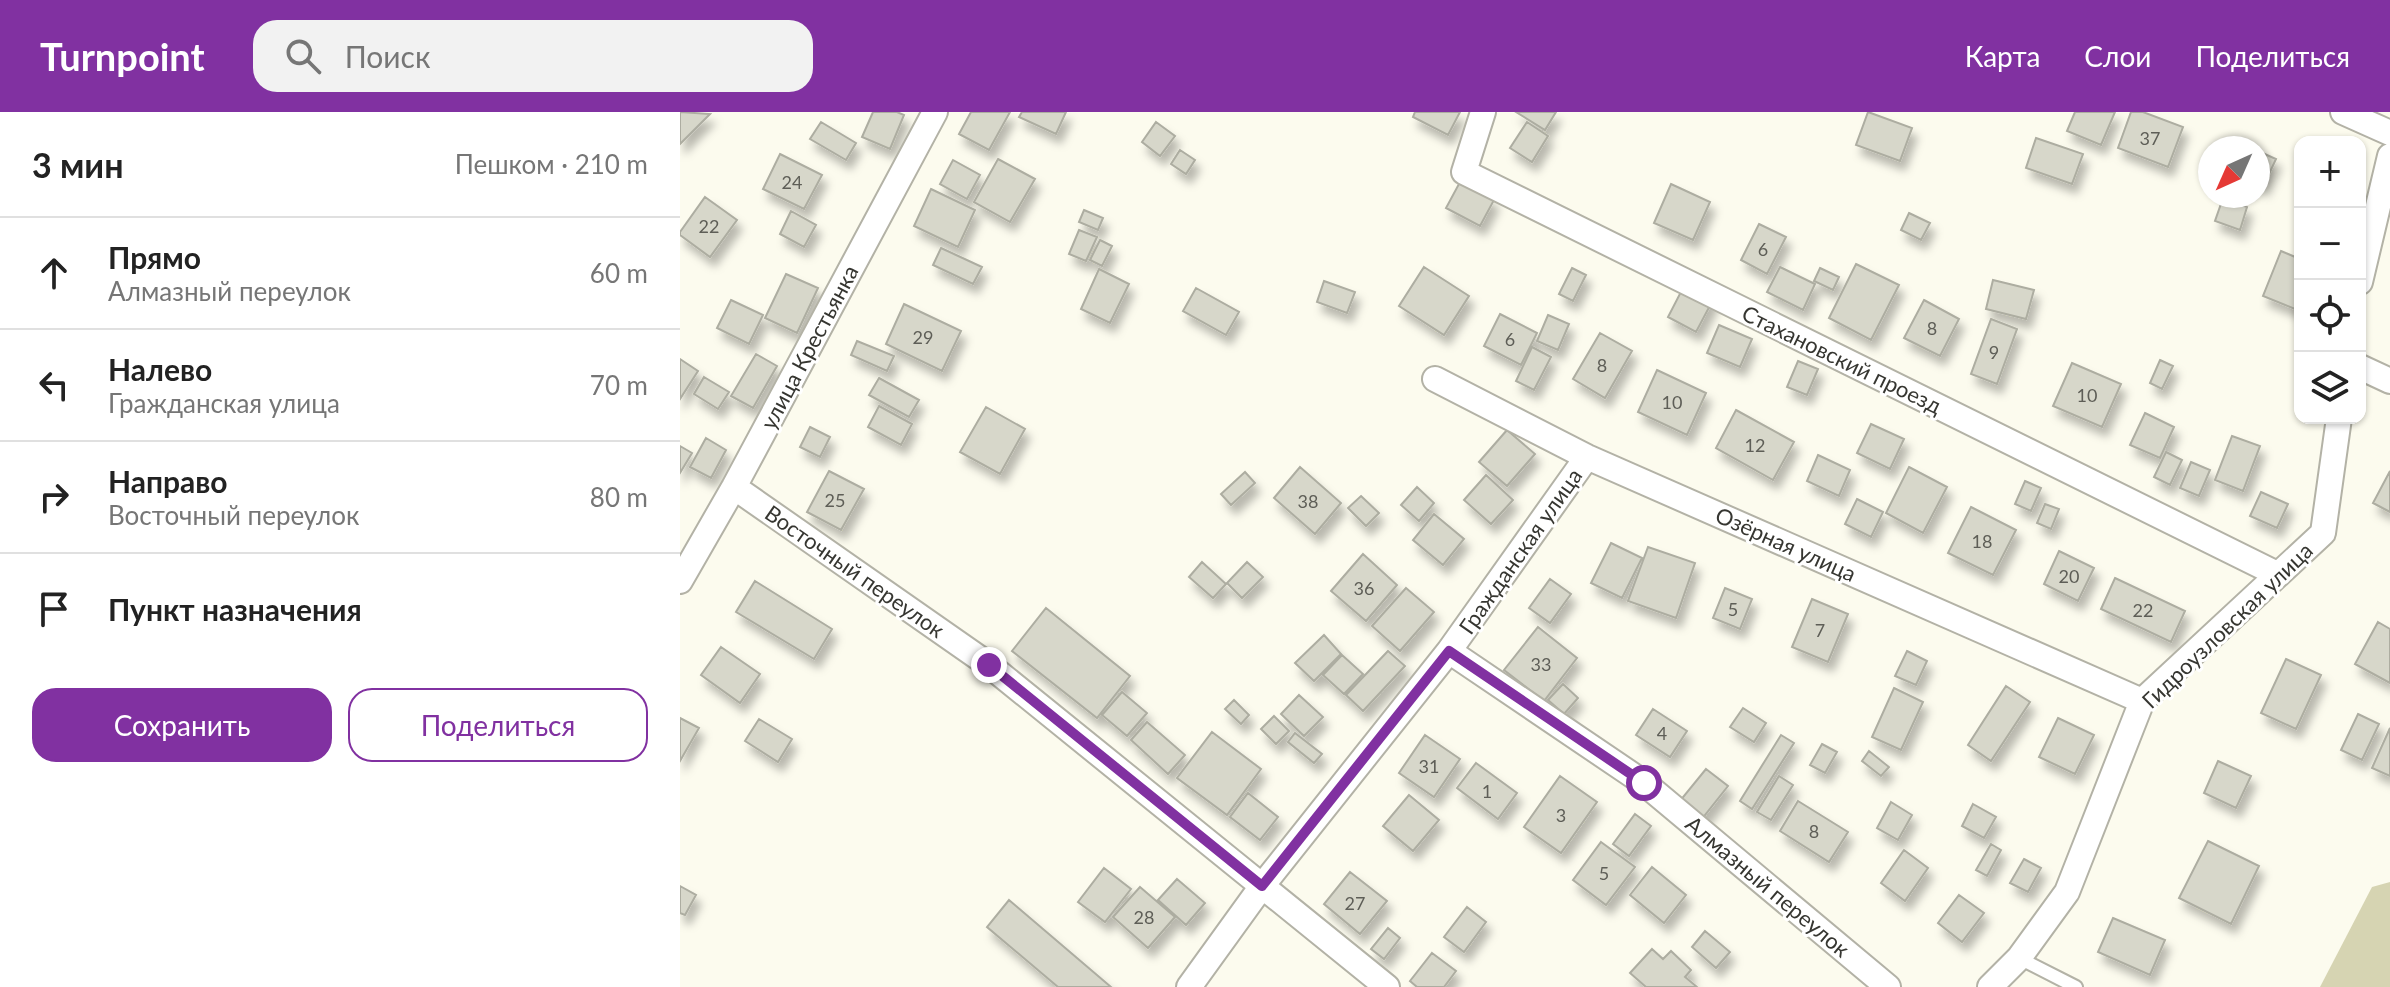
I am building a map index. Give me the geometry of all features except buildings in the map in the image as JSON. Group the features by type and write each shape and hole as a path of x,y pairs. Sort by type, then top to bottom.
{"street":[{"name":"улица Крестьянка","path":"680,581 734,487 935,112"},
{"name":"Стахановский проезд","path":"1483,112 1464,172 2277,574"},
{"path":"2343,112 2390,133"},
{"path":"2360,280 2390,156"},
{"path":"2366,370 2390,381"},
{"name":"Озёрная улица","path":"1435,379 1587,457 2142,701"},
{"name":"Гидроузловская улица","path":"1990,987 2019,958 2067,892 2142,701 2323,533 2338,424"},
{"name":"Гражданская улица","path":"1189,987 1262,886 1449,651 1587,457"},
{"name":"Восточный переулок","path":"734,487 989,665 1387,987"},
{"name":"Алмазный переулок","path":"1449,651 1644,783 1888,987"}],"lane":[{"path":"2019,958 2076,987"}],"shaded area":[{"path":"2390,882 2390,987 2320,987 2372,887"}],"route":[{"path":"989,665 1262,886 1449,651 1644,783"}]}
